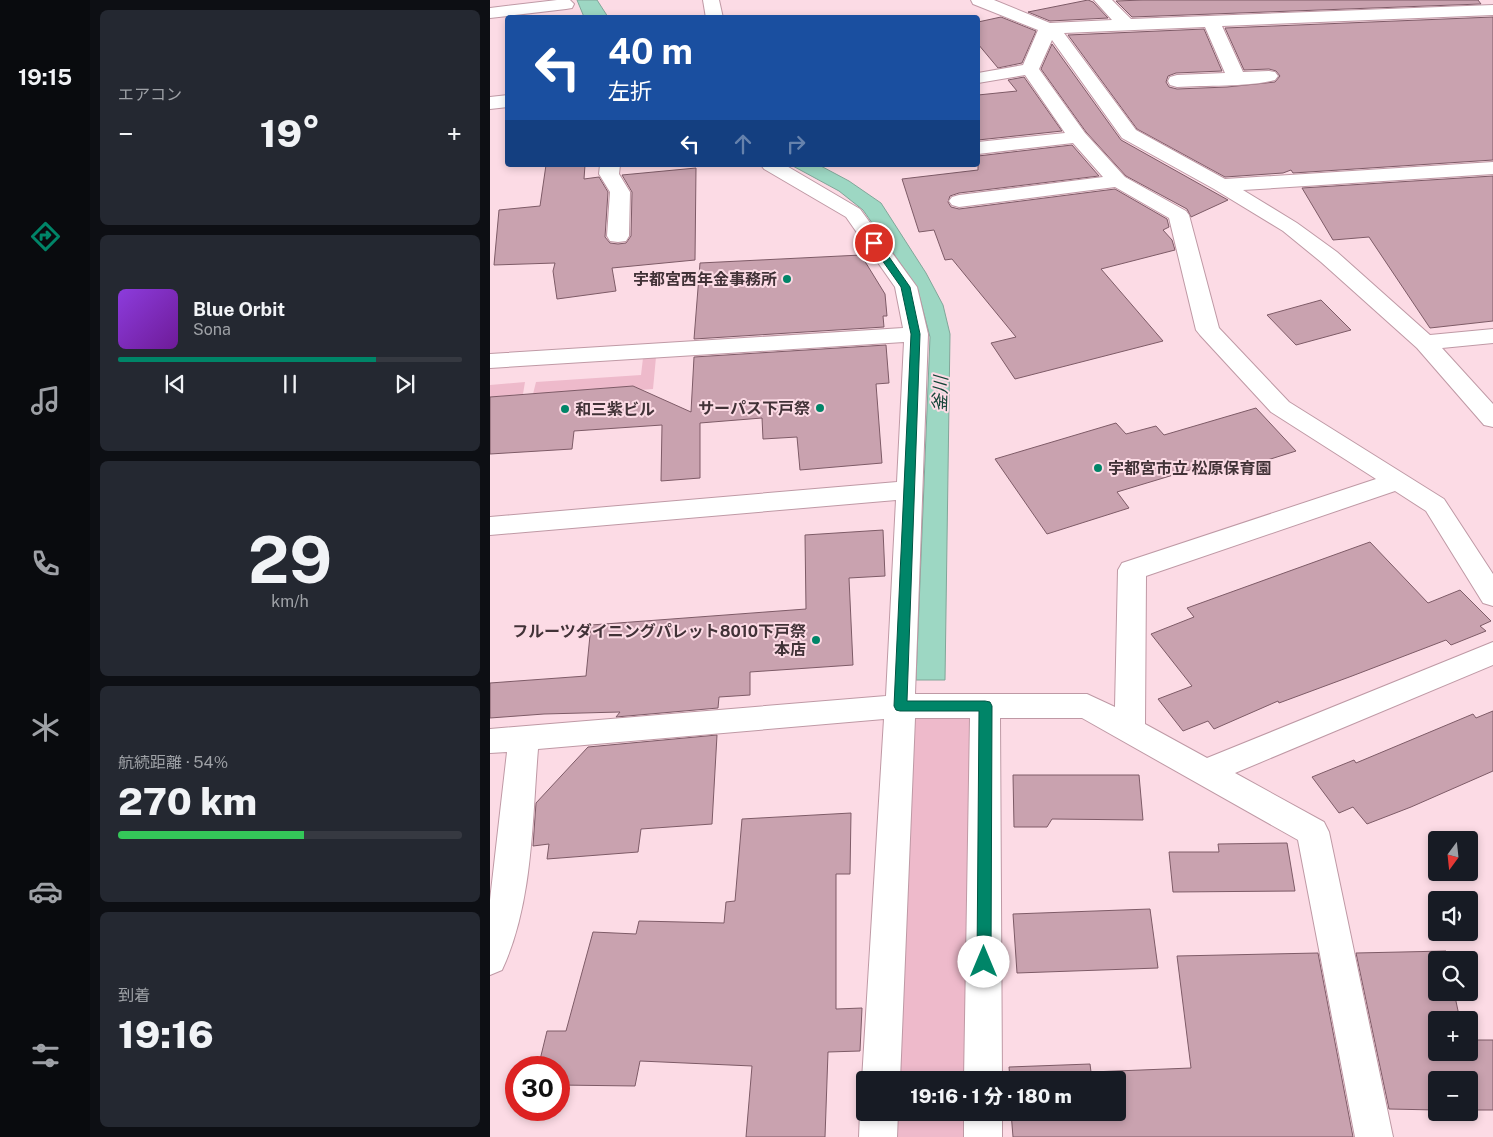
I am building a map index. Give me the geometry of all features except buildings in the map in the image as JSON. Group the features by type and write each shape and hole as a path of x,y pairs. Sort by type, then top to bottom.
{"street":[{"path":"711,0 714,15"},
{"path":"979,0 1048,28 1056,34 1129,134 1221,185 1290,227 1329,256 1425,343 1493,419"},
{"path":"1102,0 1126,24"},
{"path":"490,13 568,7"},
{"path":"1048,28 1493,10"},
{"path":"1211,21 1236,79"},
{"path":"1030,69 1048,28"},
{"path":"980,78 1030,69"},
{"path":"1030,69 1078,137 1118,181 1179,215 1208,330 1280,407 1435,504 1493,596"},
{"path":"1177,82 1269,76"},
{"path":"490,103 505,101"},
{"path":"980,148 1078,137"},
{"path":"610,167 609,174 620,192 618,236"},
{"path":"774,167 853,213 906,287 916,334 909,490 908,706 882,1071"},
{"path":"1221,185 1493,168"},
{"path":"959,201 1118,181"},
{"path":"490,361 916,334"},
{"path":"1425,343 1493,336"},
{"path":"1130,730 1132,570 1398,481"},
{"path":"490,526 909,490"},
{"path":"1206,772 1493,653"},
{"path":"490,742 908,706 1088,706 1313,832 1374,1137"},
{"path":"977,706 983,1071"},
{"path":"490,959 509,892 524,738"},
{"path":"878,1137 879,1121"},
{"path":"983,1121 983,1137"}],"shaded area":[{"path":"656,357 653,389 640,390 633,386 533,394 536,382 641,375 643,358"},
{"path":"525,382 523,394 490,397 490,385"},
{"path":"910,718 973,718 971,1071 898,1071"},
{"path":"897,1121 971,1121 971,1137 896,1137"}],"water":[{"path":"577,0 597,0 607,15 583,15"},
{"name":"釜川","path":"795,167 823,167 849,181 881,203 926,273 943,305 950,334 945,680 916,680 930,337 917,287 863,210 839,191"}],"place":[{"name":"宇都宮西年金事務所","path":"787,279"},
{"name":"サーパス下戸祭","path":"820,408"},
{"name":"和三紫ビル","path":"565,409"},
{"name":"宇都宮市立 松原保育園","path":"1098,468"},
{"name":"フルーツダイニングパレット8010下戸祭 本店","path":"816,640"}],"route":[{"path":"874,243 906,287 916,334 900,706 985,706 984,962"}]}
